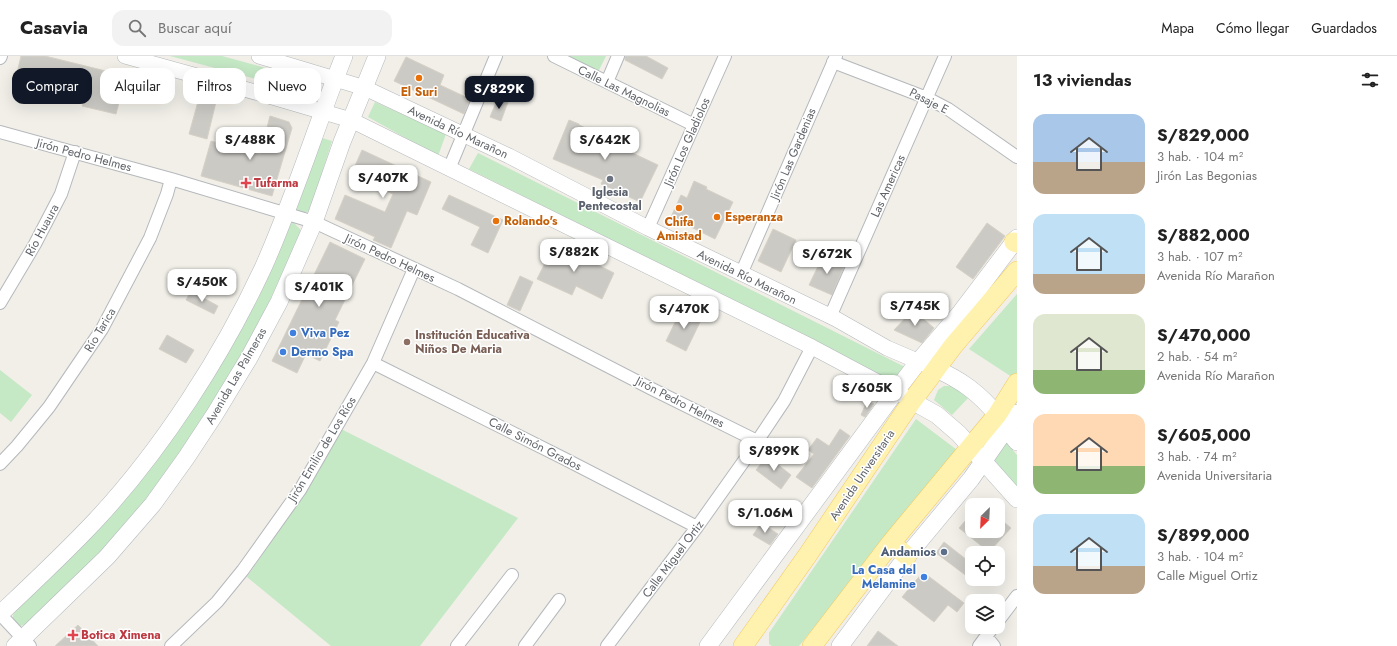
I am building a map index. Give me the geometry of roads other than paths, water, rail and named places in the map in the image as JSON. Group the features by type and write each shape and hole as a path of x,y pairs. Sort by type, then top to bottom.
{"main road":[{"path":"0,614 50,568 97,519 136,473 172,425 205,374 236,322 262,268 286,213 322,112 344,56"},
{"name":"Avenida Las Palmeras","path":"23,644 107,557 152,504 186,458 249,358 279,302 314,222 351,120 377,56"},
{"name":"Avenida Universitaria","path":"749,642 912,401 927,365 961,312 1016,241"},
{"name":"Avenida Universitaria","path":"708,646 896,391 953,346 1017,271"},
{"name":"Avenida Río Marañon","path":"927,365 954,377 971,389 1017,442"},
{"path":"840,646 907,556 971,479 983,461 1017,383"},
{"path":"912,401 936,415 959,434 1017,499"},
{"path":"812,646 891,543 970,447 1001,422 1017,413"},
{"path":"891,543 907,556"}],"street":[{"path":"125,56 351,120 812,347 912,401"},
{"name":"Avenida Río Marañon","path":"259,56 365,88 523,163 648,228 830,317 887,348 927,365"},
{"path":"449,168 496,56"},
{"name":"Calle Las Magnolias","path":"554,56 694,125"},
{"path":"606,82 618,56"},
{"name":"Jirón Los Gladiolos","path":"648,228 725,56"},
{"name":"Las Americas","path":"830,317 945,56"},
{"name":"Pasaje E","path":"834,59 927,98 948,109 1017,157"},
{"name":"Jirón Las Gardenias","path":"741,274 834,59"},
{"name":"Jirón Pedro Helmes","path":"0,132 171,179 314,222 458,289 652,389 757,441"},
{"name":"Río Huaura","path":"0,303 35,244 61,194 75,152"},
{"name":"Río Tarica","path":"0,464 49,407 102,329 150,238 167,194 171,179"},
{"name":"Jirón Emilio de Los Ríos","path":"171,646 217,602 238,576 300,490 373,362 414,269"},
{"name":"Calle Miguel Ortiz","path":"607,646 697,528 757,441 784,401 812,347"},
{"name":"Calle Simón Grados","path":"373,362 697,528"},
{"path":"457,646 512,575"},
{"path":"1005,612 1017,596"},
{"path":"525,646 559,600"},
{"path":"0,614 23,644"},
{"path":"986,636 994,646"}],"place":[{"name":"El Suri","path":"419,78"},
{"name":"Iglesia Pentecostal","path":"610,179"},
{"name":"Tufarma","path":"246,183"},
{"name":"Chifa Amistad","path":"679,208"},
{"name":"Esperanza","path":"717,217"},
{"name":"Rolando's","path":"496,221"},
{"name":"Viva Pez","path":"293,333"},
{"name":"Institución Educativa Niños De Maria","path":"407,342"},
{"name":"Dermo Spa","path":"283,352"},
{"name":"Andamios","path":"944,552"},
{"name":"La Casa del Melamine","path":"924,577"},
{"name":"Botica Ximena","path":"73,635"}]}
